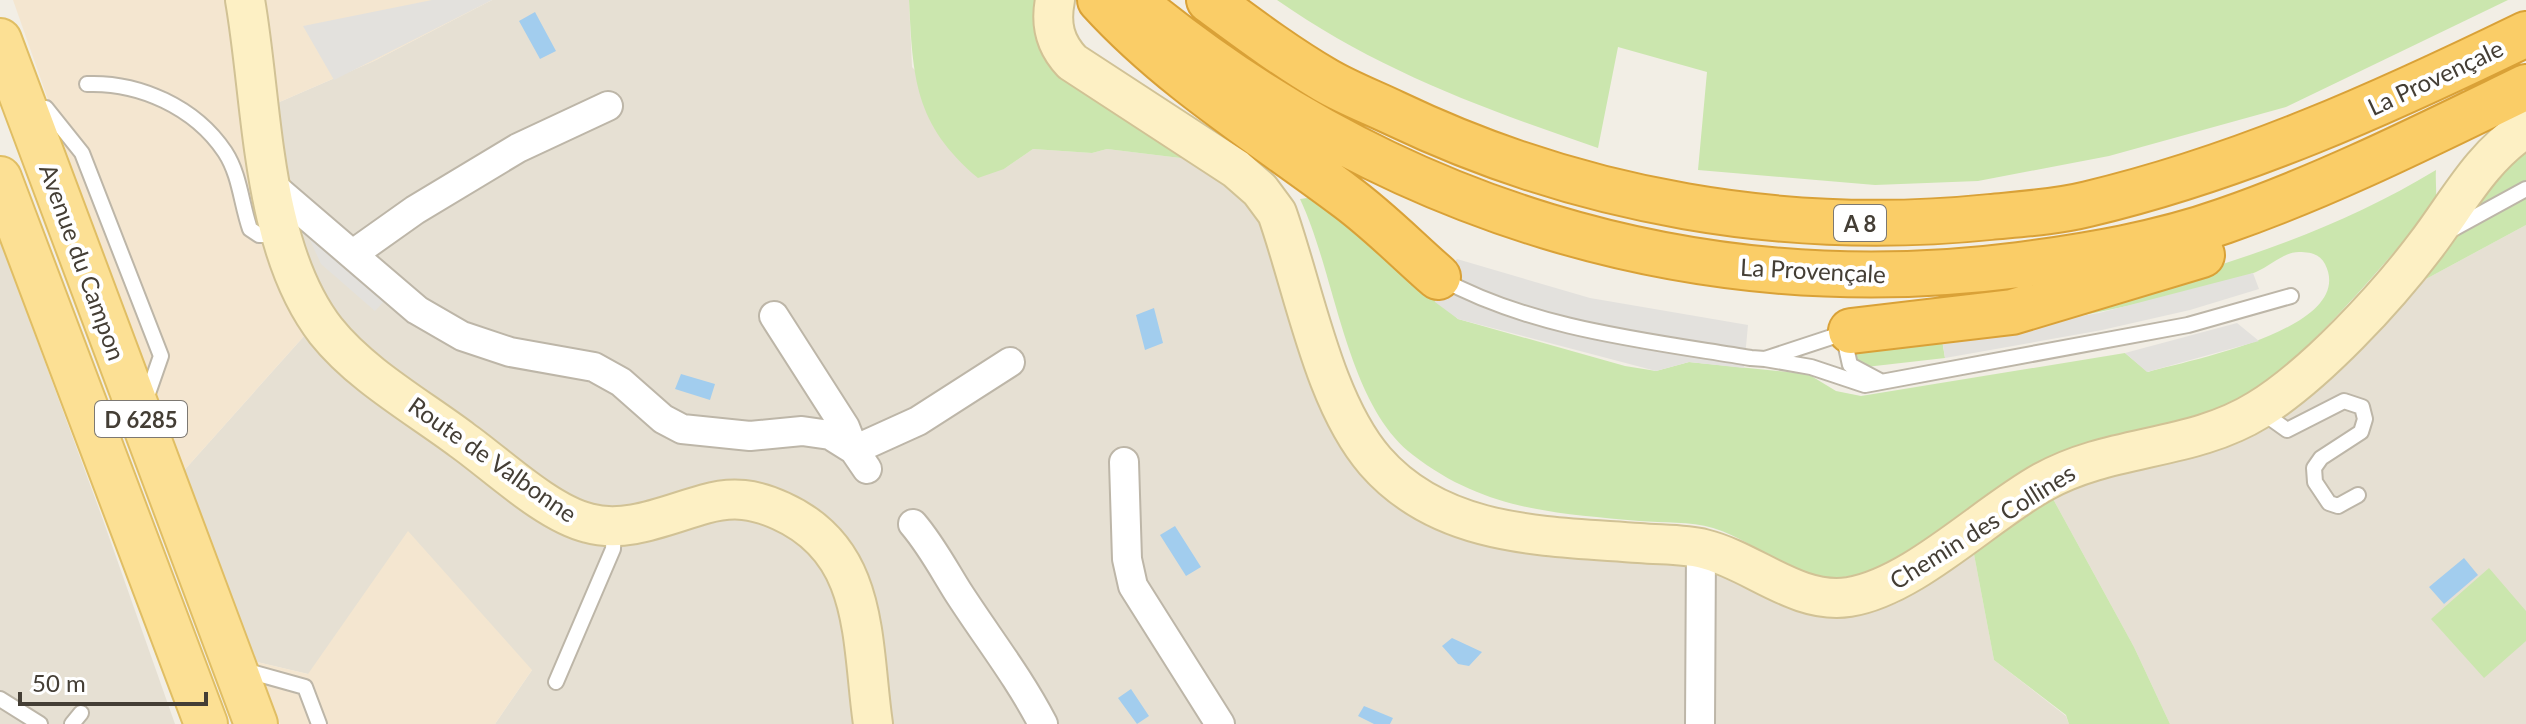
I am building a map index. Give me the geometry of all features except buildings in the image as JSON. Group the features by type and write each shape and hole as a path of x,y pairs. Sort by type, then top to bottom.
{"highway":[{"path":"1100,0 1136,39 1179,75 1363,210 1438,277"},
{"name":"La Provençale","path":"1132,0 1188,47 1268,100 1349,146 1430,185 1554,230 1678,259 1746,269 1848,275 1931,274 2084,257 2222,222 2403,147 2526,87"},
{"name":"La Provençale","path":"1209,0 1327,81 1442,136 1505,159 1643,200 1816,224 1937,223 2005,216 2083,205 2185,178 2292,142 2390,100 2526,34"},
{"path":"1851,331 2012,312 2221,249 2323,207 2364,181 2403,147"}],"main road":[{"name":"Avenue du Campon","path":"0,40 256,724"},
{"name":"Avenue du Campon","path":"4,188 206,724"}],"street":[{"name":"Route de Valbonne","path":"245,0 270,184 283,234 309,306 343,348 557,509 586,523 614,526 729,498 765,503 817,531 841,559 855,595 873,724"},
{"name":"Chemin des Collines","path":"1055,0 1053,32 1060,49 1072,62 1236,169 1260,190 1277,213 1332,387 1353,429 1375,460 1397,482 1419,498 1488,528 1523,534 1701,548 1732,557 1821,598 1864,594 1886,587 2043,482 2083,463 2216,431 2258,410 2316,363 2427,244 2474,175 2505,143 2526,128"},
{"path":"353,254 415,210 518,148 608,106"},
{"path":"270,184 437,324 510,352 594,367 621,382 671,425 750,436 776,431 830,435 860,459"},
{"path":"774,316 845,427 860,459"},
{"path":"860,459 1010,362"},
{"path":"1124,462 1127,559 1133,586 1220,724"},
{"path":"913,524 1012,667 1043,724"},
{"path":"1700,724 1701,548"}],"lane":[{"path":"87,84 127,85 149,93 195,119 225,152 237,178 250,229 259,235 283,234"},
{"path":"2427,244 2526,189"},
{"path":"1438,277 1491,301 1576,325 1811,367 1849,382 1885,382 2188,325 2291,296"},
{"path":"1765,359 1851,331"},
{"path":"1851,331 1846,347 1850,365 1885,382"},
{"path":"2258,410 2287,430 2344,401 2362,407 2365,419 2361,432 2321,458 2314,468 2315,482 2329,503 2343,505 2358,495"},
{"path":"556,682 613,549 614,526"},
{"path":"235,667 305,687 319,724"},
{"path":"0,699 40,724"}],"shaded area":[{"path":"13,0 492,0 374,61 275,104 288,242 305,335 180,475"},
{"path":"432,0 492,0 334,80 303,26"},
{"path":"492,0 909,0 912,67 1004,169 1033,149 1092,153 1107,149 1197,160 1242,198 1261,223 1358,470 1722,575 1802,613 1833,617 1862,615 1898,603 1973,549 1994,660 2066,716 2069,724 495,724 532,670 308,674 257,662 180,475 305,335 288,242 275,104 374,61"},
{"path":"2526,225 2526,724 2170,724 2134,647 2052,497 2104,474 2240,443 2263,430 2305,399 2426,279"},
{"path":"305,229 388,297 375,311 321,264"},
{"path":"0,240 102,517 175,724 0,724"},
{"path":"1457,259 1590,298 1748,325 1744,368 1689,362 1656,371 1458,319 1435,302 1432,289"},
{"path":"2253,273 2259,289 2190,310 2102,330 1945,358 1942,339 2099,313"},
{"path":"2237,323 2259,341 2147,372 2125,353"},
{"path":"408,531 532,670 495,724 280,724 257,662 308,674"}],"green space":[{"path":"909,0 1038,0 1035,20 1037,37 1055,68 1197,160 1107,149 1092,153 1033,149 1004,169 978,178 957,158 929,119 921,98 912,53"},
{"path":"1277,0 2508,0 2286,107 2109,156 1978,181 1875,185 1698,170 1707,72 1618,47 1598,148 1432,86 1353,47"},
{"path":"2526,148 2526,225 2426,279 2490,182"},
{"path":"2436,170 2435,204 2429,217 2320,333 2248,394 2206,414 2103,439 2059,454 2018,475 1887,562 1844,577 1808,573 1730,534 1704,526 1577,515 1520,506 1466,487 1413,455 1390,432 1357,372 1300,199 1322,196 1458,319 1625,366 1656,371 1689,362 1808,374 1836,391 1861,396 2125,353 2148,372 2263,338 2294,324 2317,307 2328,287 2325,264 2317,256 2307,252 2293,253 2248,275 2156,300 1942,340 1945,358 1866,367 1855,358 1854,350 2079,303 2227,262 2299,237 2369,206"},
{"path":"2052,497 2134,647 2170,724 2069,724 2066,715 1994,660 1973,549"},
{"path":"2489,568 2526,611 2526,641 2484,678 2431,619"}],"water":[{"path":"535,12 556,51 540,59 519,21"},
{"path":"1154,308 1163,343 1145,350 1136,315"},
{"path":"681,374 715,384 710,400 675,389"},
{"path":"1175,526 1201,567 1186,576 1160,535"},
{"path":"2464,558 2478,575 2444,604 2429,587"},
{"path":"1452,638 1482,652 1469,666 1458,664 1442,646"},
{"path":"1131,689 1149,716 1137,724 1118,698"},
{"path":"1364,706 1393,718 1390,724 1374,724 1358,716"}]}
